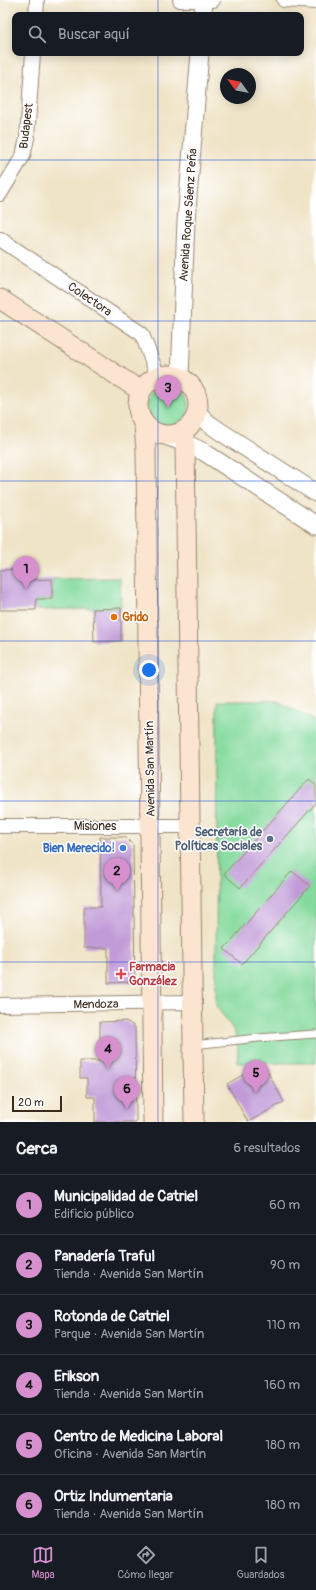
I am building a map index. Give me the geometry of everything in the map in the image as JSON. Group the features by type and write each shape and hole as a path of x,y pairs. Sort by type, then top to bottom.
{"main road":[{"path":"0,299 141,391 151,380 158,377 171,375 187,382 197,397 197,412 194,421 184,437 194,1122"},
{"name":"Avenida San Martín","path":"141,391 138,399 138,408 144,426 146,450 153,1122"},
{"path":"140,416 145,425 153,432 163,435 184,437"}],"street":[{"path":"36,12 37,0"},
{"path":"180,0 206,4"},
{"path":"284,0 316,2"},
{"name":"Budapest","path":"0,194 23,156 27,138 33,56"},
{"name":"Avenida Roque Sáenz Peña","path":"180,378 186,221 200,56"},
{"name":"Colectora","path":"0,239 142,334 158,377"},
{"path":"197,412 221,432 316,493"},
{"path":"184,437 316,525"},
{"name":"Misiones","path":"0,826 190,826"},
{"name":"Mendoza","path":"0,1005 192,1002"}],"lane":[{"path":"193,1045 316,1034"}],"green space":[{"path":"164,385 172,385 183,391 189,402 189,410 183,421 172,427 164,427 153,421 147,410 147,402 153,391"},
{"path":"120,578 121,608 36,610 36,599 52,599 52,579"},
{"path":"217,701 277,701 316,722 316,1063 237,1063 238,1053 236,1037 231,1026 216,1006"}],"building":[{"path":"25,569 25,580 52,579 52,599 36,599 36,610 0,610 0,570"},
{"path":"121,608 121,641 94,642 93,609"},
{"name":"Secretaría de Políticas Sociales","path":"309,779 316,785 316,803 240,888 224,874"},
{"path":"100,837 125,837 133,845 135,982 108,983 108,948 84,948 84,907 101,907"},
{"path":"292,871 310,886 242,964 224,949"},
{"path":"126,1021 135,1027 136,1122 95,1122 95,1097 87,1097 87,1078 80,1078 80,1061 100,1061 100,1022"},
{"path":"263,1063 284,1102 248,1122 227,1084"}],"place":[{"name":"Rotonda de Catriel","path":"168,408"},
{"name":"Municipalidad de Catriel","path":"26,589"},
{"name":"Grido","path":"114,617"},
{"name":"Secretaría de Políticas Sociales","path":"270,839"},
{"name":"Bien Merecido!","path":"123,848"},
{"name":"Panadería Traful","path":"117,891"},
{"name":"Farmacia González","path":"121,974"},
{"name":"Erikson","path":"108,1069"},
{"name":"Centro de Medicina Laboral","path":"256,1093"},
{"name":"Ortiz Indumentaria","path":"127,1109"}]}
